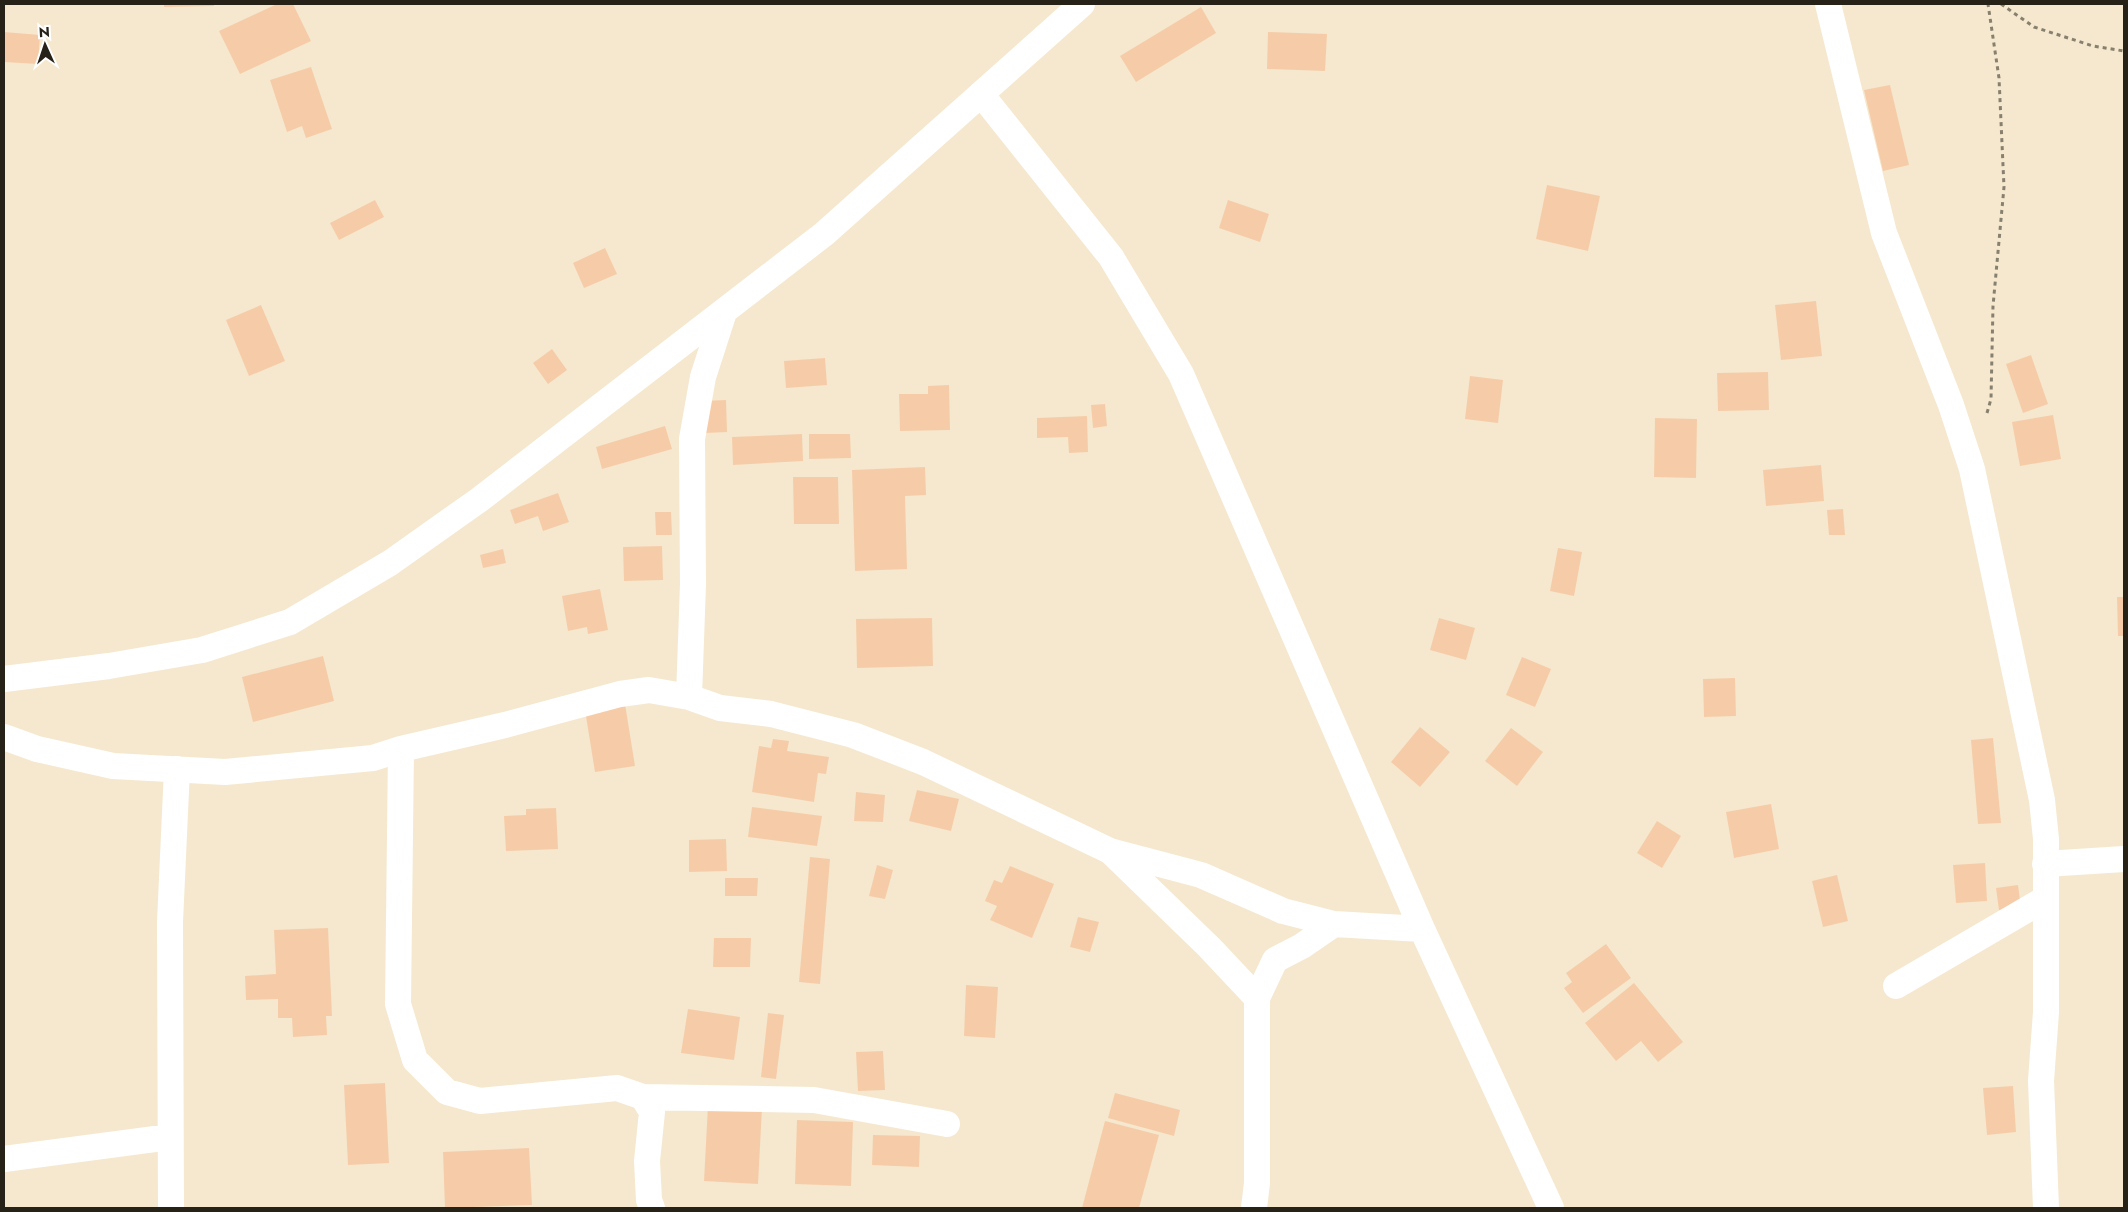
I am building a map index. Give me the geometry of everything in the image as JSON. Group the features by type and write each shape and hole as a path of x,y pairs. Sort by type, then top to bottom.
{"street":[{"path":"4,679 108,666 202,650 290,622 390,563 479,500 824,234 1082,4"},
{"path":"1828,4 1884,233 1951,406 1972,469 2042,800 2046,839 2046,1012 2041,1081 2046,1208"},
{"path":"981,94 1111,257 1180,374 1422,929 1551,1208"},
{"path":"689,697 693,584 692,439 703,377 724,312"},
{"path":"4,737 36,750 113,766 225,772 374,758 402,749 505,726 620,694 649,690 689,697 720,708 771,714 853,736 924,762 1110,851 1201,875 1283,911 1334,924 1422,929"},
{"path":"402,749 398,1004 414,1060 447,1092 480,1101 617,1088 643,1097 814,1100 947,1124"},
{"path":"171,1208 170,922 177,769"},
{"path":"1110,851 1209,947 1257,998"},
{"path":"2045,864 2124,859"},
{"path":"1896,986 2045,899"},
{"path":"1254,1208 1257,1183 1257,998 1275,960 1302,946 1334,924"},
{"path":"643,1097 652,1112 647,1161 649,1200 652,1208"},
{"path":"4,1159 170,1137"}],"path":[{"path":"1986,416 1991,399 1993,306 2004,187 1999,78 1988,4"},
{"path":"2001,4 2034,27 2093,46 2124,51"}],"building":[{"path":"164,4 214,4 214,6 164,7"},
{"path":"277,4 293,4 311,41 240,74 219,31"},
{"path":"1201,7 1216,33 1136,82 1120,56"},
{"path":"4,32 40,35 38,64 4,62"},
{"path":"1268,32 1327,34 1325,71 1267,69"},
{"path":"311,67 332,129 306,138 302,126 287,132 270,80"},
{"path":"1890,85 1909,165 1883,171 1864,90"},
{"path":"1547,185 1600,196 1588,251 1536,239"},
{"path":"375,200 384,217 339,240 330,223"},
{"path":"1228,200 1269,214 1260,242 1219,228"},
{"path":"605,248 617,274 584,288 573,263"},
{"path":"1816,301 1822,356 1781,360 1775,305"},
{"path":"261,305 285,361 249,376 226,320"},
{"path":"552,349 567,370 548,384 533,363"},
{"path":"2031,355 2048,404 2023,413 2006,364"},
{"path":"825,358 827,385 786,388 784,361"},
{"path":"1768,372 1769,410 1718,411 1717,373"},
{"path":"1470,376 1503,380 1498,423 1465,419"},
{"path":"949,385 950,430 900,431 899,394 928,394 928,386"},
{"path":"726,400 727,432 705,433 704,401"},
{"path":"1105,404 1107,426 1093,428 1091,405"},
{"path":"2053,415 2061,459 2020,466 2012,422"},
{"path":"1087,416 1088,452 1069,453 1068,437 1037,438 1037,418"},
{"path":"1655,418 1697,419 1696,478 1654,477"},
{"path":"665,426 672,449 602,469 596,447"},
{"path":"802,434 803,461 733,465 732,437"},
{"path":"809,434 850,434 851,458 809,459"},
{"path":"1821,465 1824,501 1766,506 1763,470"},
{"path":"925,467 926,495 905,496 907,569 855,571 852,470"},
{"path":"793,477 838,477 839,524 794,524"},
{"path":"558,493 569,522 543,531 538,516 515,524 510,510"},
{"path":"1843,509 1845,535 1829,535 1827,510"},
{"path":"655,512 671,512 672,535 656,535"},
{"path":"662,546 663,580 624,581 623,547"},
{"path":"1558,548 1582,552 1574,596 1550,591"},
{"path":"503,549 506,563 483,568 480,555"},
{"path":"600,589 608,630 588,634 587,627 568,631 562,596"},
{"path":"2117,597 2124,597 2124,636 2118,636"},
{"path":"932,618 933,666 857,668 856,619"},
{"path":"1439,618 1475,628 1466,660 1430,650"},
{"path":"323,656 334,701 253,722 242,677"},
{"path":"1522,657 1551,669 1535,707 1506,695"},
{"path":"1735,678 1736,716 1704,717 1703,679"},
{"path":"625,704 635,766 595,772 585,710"},
{"path":"1420,727 1450,752 1420,787 1391,762"},
{"path":"1511,728 1543,752 1517,786 1485,761"},
{"path":"1993,738 2001,823 1978,824 1971,740"},
{"path":"773,739 789,741 787,751 829,757 826,774 818,773 814,802 752,792 759,746 771,748"},
{"path":"917,790 959,799 951,831 909,821"},
{"path":"856,792 885,795 883,822 854,821"},
{"path":"1771,804 1779,849 1734,858 1726,812"},
{"path":"752,807 822,816 817,846 748,837"},
{"path":"556,808 558,849 506,851 504,816 526,815 526,809"},
{"path":"1657,821 1681,836 1662,868 1637,853"},
{"path":"726,839 727,871 689,872 689,840"},
{"path":"810,857 830,859 820,984 799,982"},
{"path":"1985,863 1987,901 1956,903 1953,865"},
{"path":"877,865 893,870 885,899 869,896"},
{"path":"1010,866 1054,884 1032,938 990,920 997,906 985,901 994,880 1002,883"},
{"path":"1837,875 1848,921 1823,927 1812,881"},
{"path":"725,878 758,878 757,896 725,896"},
{"path":"2018,885 2021,908 1999,910 1996,888"},
{"path":"1078,917 1099,922 1090,952 1070,947"},
{"path":"328,928 332,1016 326,1016 327,1035 293,1037 292,1018 278,1018 278,999 246,1000 245,976 276,974 274,930"},
{"path":"714,938 751,938 750,967 713,967"},
{"path":"1606,944 1631,978 1583,1013 1564,988 1572,982 1566,973"},
{"path":"1634,983 1683,1042 1658,1062 1641,1041 1616,1061 1585,1023"},
{"path":"966,985 998,987 995,1038 964,1036"},
{"path":"688,1009 740,1017 734,1060 681,1053"},
{"path":"768,1013 784,1015 776,1079 761,1077"},
{"path":"883,1051 885,1090 858,1091 856,1052"},
{"path":"385,1083 389,1163 348,1165 344,1085"},
{"path":"2013,1086 2016,1132 1987,1135 1983,1088"},
{"path":"1115,1093 1180,1110 1174,1136 1108,1118"},
{"path":"708,1105 762,1108 758,1184 704,1181"},
{"path":"797,1120 853,1122 851,1186 795,1184"},
{"path":"1105,1121 1159,1135 1139,1208 1082,1208"},
{"path":"873,1135 920,1136 919,1167 872,1165"},
{"path":"529,1148 532,1205 445,1208 443,1152"}]}
